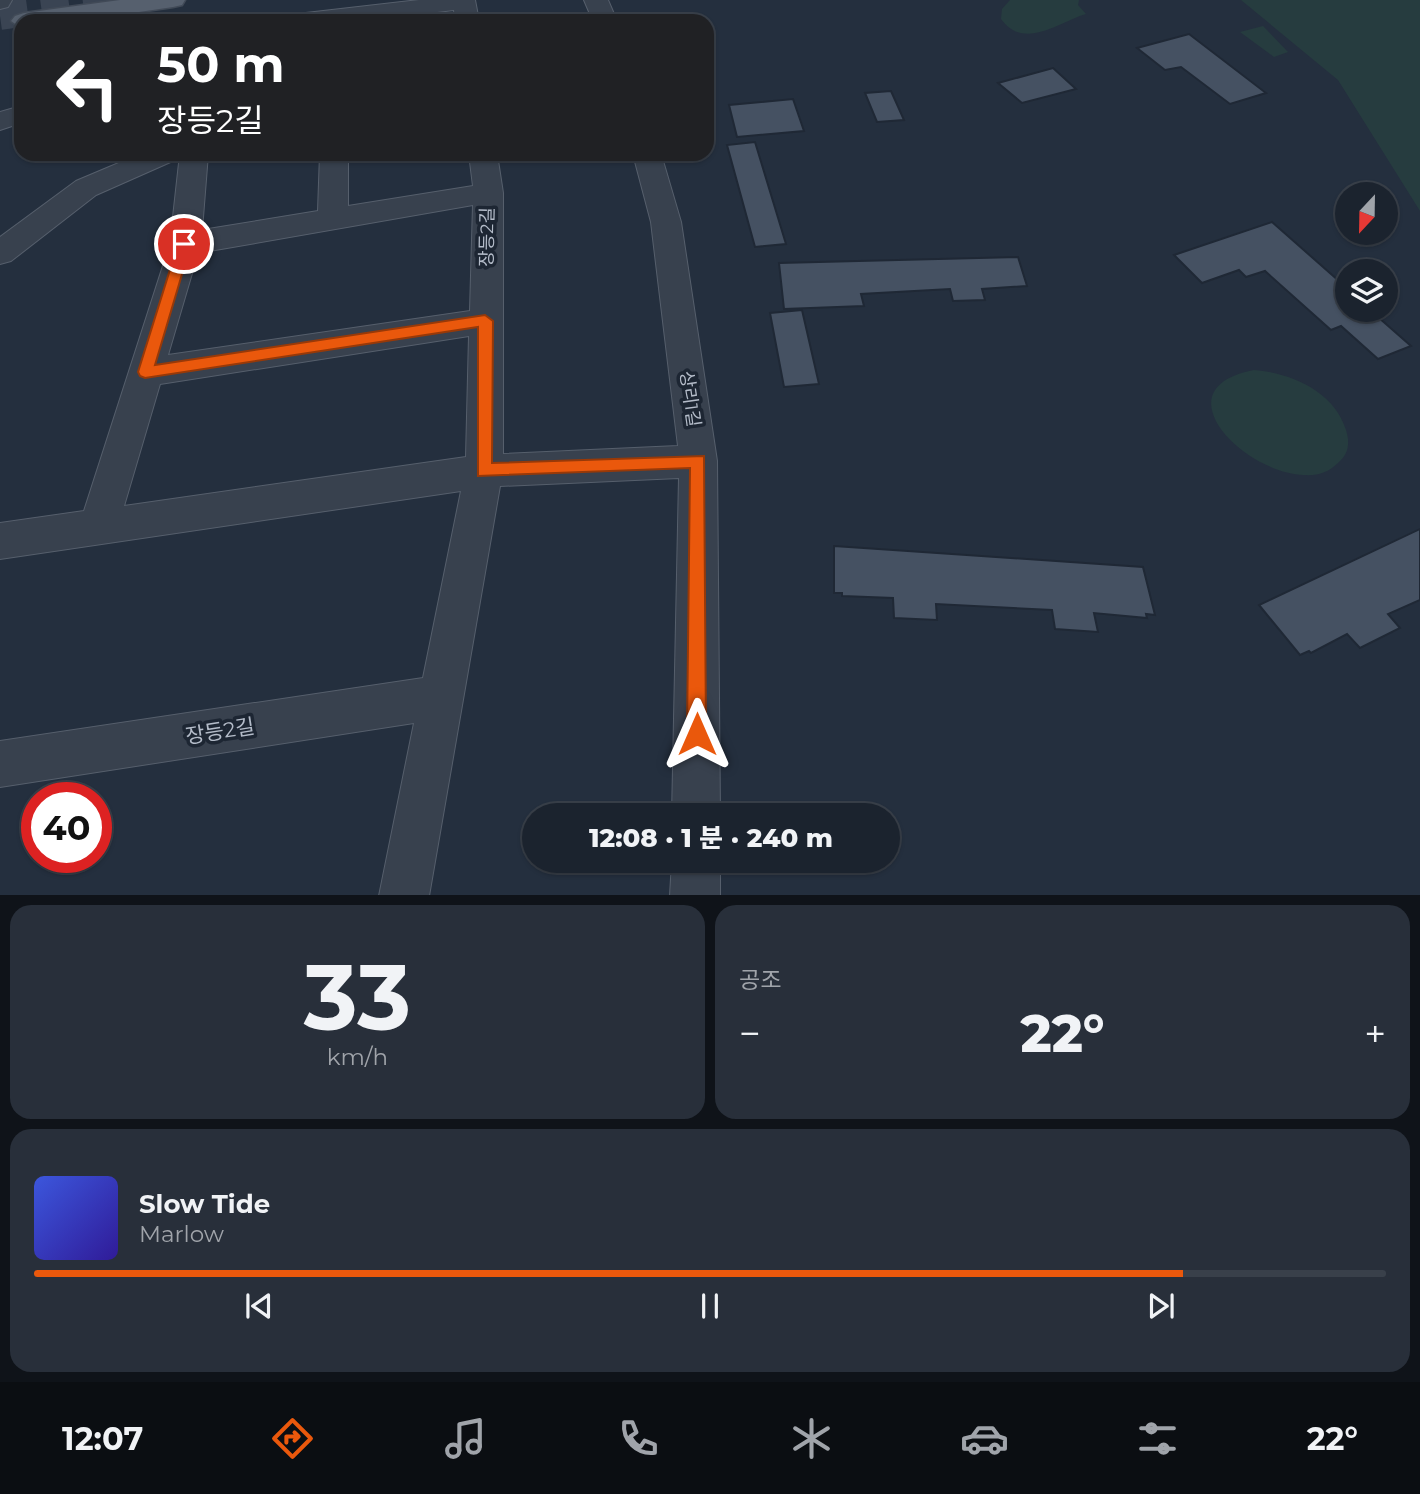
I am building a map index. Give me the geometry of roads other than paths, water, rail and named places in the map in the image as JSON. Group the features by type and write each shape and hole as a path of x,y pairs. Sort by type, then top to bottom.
{"main road":[{"path":"0,2 23,0"},
{"path":"72,14 173,0"}],"street":[{"path":"355,14 465,2 466,14"},
{"path":"0,253 86,188 149,161"},
{"path":"98,527 184,244 193,161"},
{"path":"333,219 334,161"},
{"name":"장등2길","path":"404,895 484,471 488,193 484,161"},
{"name":"상리1길","path":"649,161 666,222 698,461 696,803"},
{"path":"184,244 488,193"},
{"path":"145,372 485,321"},
{"path":"0,541 484,471 698,461"},
{"name":"장등2길","path":"0,764 441,697"},
{"path":"695,895 696,873"}],"tunnel":[{"path":"14,14 116,0"},
{"path":"0,16 14,14"}]}
